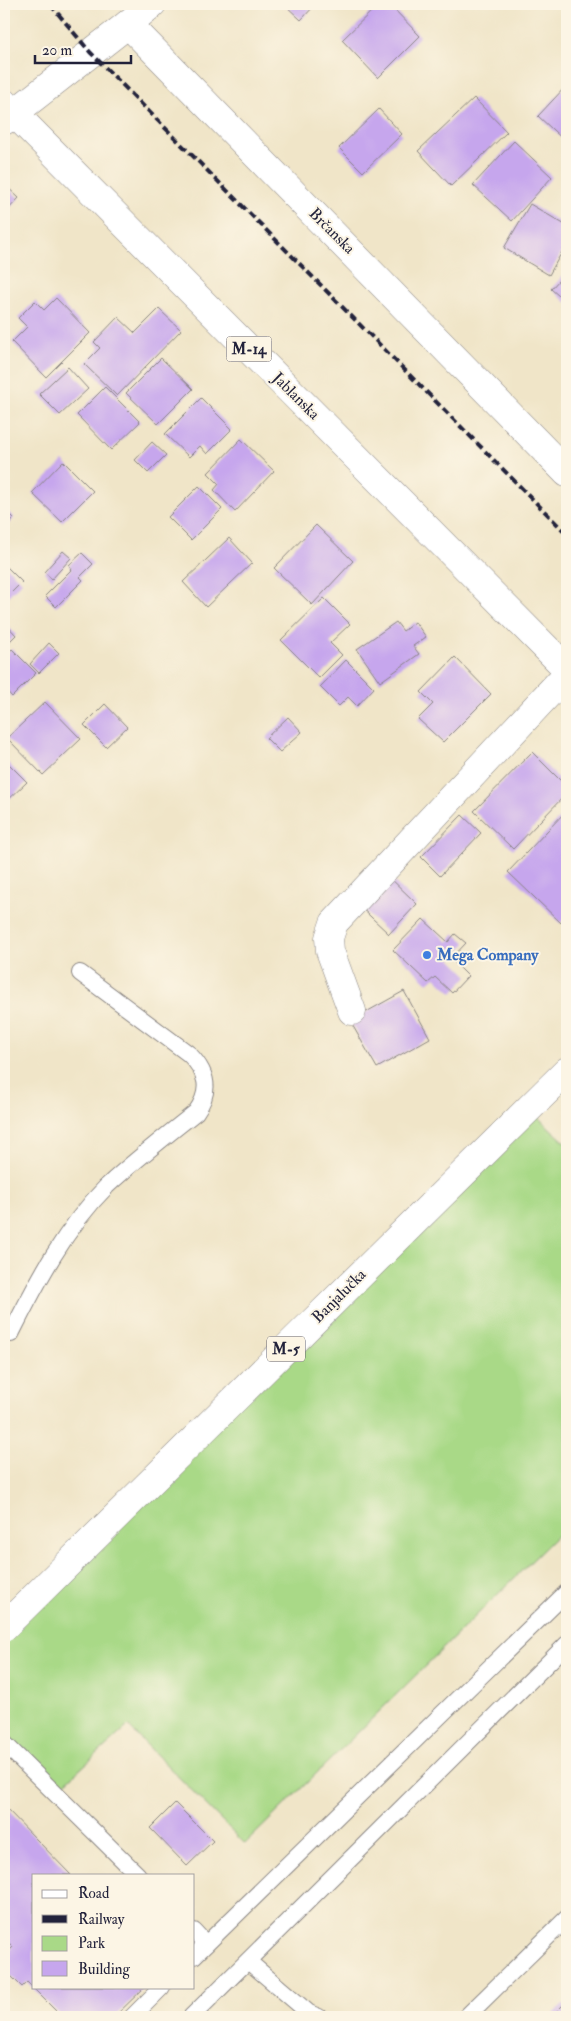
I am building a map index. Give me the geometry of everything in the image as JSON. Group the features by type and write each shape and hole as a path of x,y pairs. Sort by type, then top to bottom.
{"main road":[{"path":"7,112 128,24 152,4"},
{"name":"Brčanska","path":"128,24 565,464"},
{"name":"Jablanska","path":"7,112 567,669"},
{"path":"352,1011 330,951 329,938 334,923 567,674"},
{"name":"Banjalučka","path":"4,1627 564,1079"}],"lane":[{"path":"11,1334 51,1258 76,1223 107,1186 196,1112 207,1092 205,1078 201,1069 189,1054 80,973"},
{"path":"195,1955 567,1592"},
{"path":"191,2017 567,1644"},
{"path":"4,1742 137,1874"},
{"path":"466,2017 567,1918"},
{"path":"195,1932 206,1944"},
{"path":"248,1961 309,2013 319,2017"},
{"path":"132,2017 161,1988"}],"green space":[{"path":"529,1109 567,1144 567,1526 245,1844 128,1726 55,1792 4,1743 4,1627"}],"building":[{"path":"284,4 316,4 301,20"},
{"path":"379,4 389,4 420,36 378,78 342,40"},
{"path":"567,85 567,143 538,116"},
{"path":"474,98 507,132 451,186 418,151"},
{"path":"379,109 402,134 363,172 339,148"},
{"path":"514,141 552,177 512,221 473,185"},
{"path":"4,184 19,198 4,214"},
{"path":"530,204 567,226 567,243 549,275 504,248"},
{"path":"567,271 567,303 551,289"},
{"path":"56,298 90,333 46,377 12,342 27,327 18,318 35,301 44,310"},
{"path":"159,309 181,330 117,396 84,364 100,348 94,342 118,317 135,333"},
{"path":"161,358 193,389 158,424 126,393"},
{"path":"68,367 88,389 60,415 39,394"},
{"path":"105,387 140,422 111,450 77,415"},
{"path":"201,398 232,429 207,454 200,446 189,457 165,434"},
{"path":"241,439 274,471 235,512 214,490 219,484 208,473"},
{"path":"152,442 166,455 148,473 135,460"},
{"path":"63,461 93,491 62,522 32,493"},
{"path":"199,486 222,509 191,540 168,517"},
{"path":"4,508 14,518 4,529"},
{"path":"316,525 353,561 312,605 274,568"},
{"path":"229,538 252,563 206,607 183,582"},
{"path":"63,551 71,558 52,579 44,572"},
{"path":"82,553 93,564 80,577 83,580 56,607 45,596 72,569 69,565"},
{"path":"4,564 22,582 4,600"},
{"path":"324,598 350,624 330,643 342,655 319,678 281,640"},
{"path":"4,622 16,635 4,647"},
{"path":"396,622 403,631 415,622 426,637 413,646 419,654 380,682 357,649"},
{"path":"49,643 59,653 39,673 30,664"},
{"path":"12,649 36,673 12,697 4,688 4,657"},
{"path":"455,657 491,694 443,742 418,719 433,704 421,692"},
{"path":"346,660 374,688 357,706 348,697 339,706 320,687"},
{"path":"45,702 81,739 43,775 7,738"},
{"path":"105,704 127,727 106,747 84,725"},
{"path":"288,717 302,732 280,752 266,738"},
{"path":"532,752 567,787 567,793 513,849 474,811"},
{"path":"8,763 27,782 4,804 4,767"},
{"path":"567,810 567,916 561,923 508,872"},
{"path":"462,815 481,833 440,876 421,857"},
{"path":"383,871 417,904 389,934 354,901"},
{"name":"Mega Company","path":"423,919 448,942 455,934 466,943 451,959 468,976 452,993 435,977 428,983 393,950"},
{"path":"404,991 430,1038 377,1068 350,1021"},
{"path":"175,1803 213,1841 187,1866 150,1828"},
{"path":"4,1806 70,1874 32,1874 32,1987 27,1982 22,1987 4,1969 4,1956 13,1947 4,1938"},
{"path":"33,1988 144,1988 114,2017 62,2017"},
{"path":"567,2001 567,2017 551,2017"}],"railway":[{"path":"50,4 90,52 567,534"}],"place":[{"name":"Mega Company","path":"427,955"}]}
